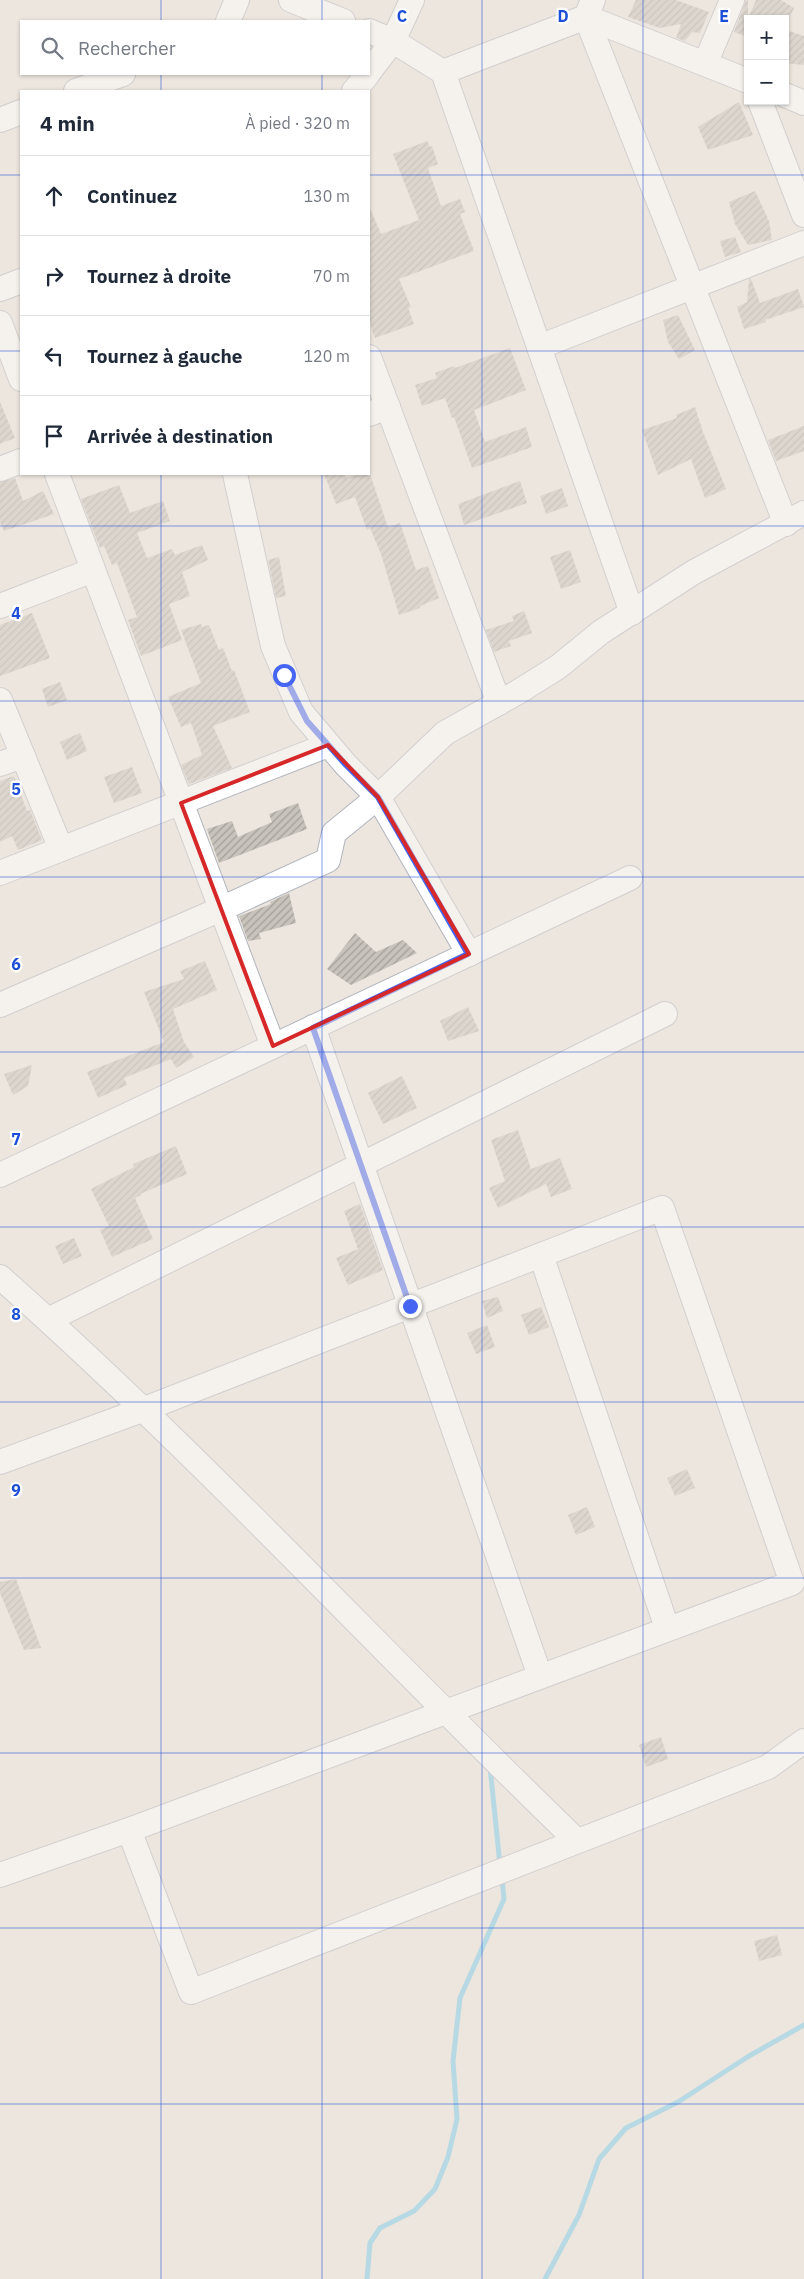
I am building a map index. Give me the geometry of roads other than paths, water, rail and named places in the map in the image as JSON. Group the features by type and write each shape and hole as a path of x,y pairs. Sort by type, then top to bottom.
{"street":[{"path":"228,20 237,0"},
{"path":"291,0 341,20"},
{"path":"370,70 393,41 412,0"},
{"path":"705,64 732,0"},
{"path":"443,72 589,9 705,64 744,79"},
{"path":"0,1005 221,909 328,860 334,833 378,797 445,733 558,667 601,632 694,572 795,518 691,288 589,9"},
{"path":"370,32 393,41 443,72 632,613"},
{"path":"79,90 119,75"},
{"path":"355,90 366,75"},
{"path":"789,97 804,103"},
{"path":"762,105 804,216"},
{"path":"0,120 20,112"},
{"path":"539,347 804,243"},
{"path":"0,289 20,281"},
{"path":"0,322 20,376"},
{"path":"370,363 378,411 499,703"},
{"path":"0,469 20,461"},
{"path":"57,475 273,1046"},
{"path":"235,475 273,646 301,712 328,745 378,797 468,954"},
{"path":"0,606 93,570"},
{"path":"0,700 61,849"},
{"path":"0,873 328,745"},
{"path":"0,764 23,756"},
{"path":"0,1175 630,878"},
{"path":"48,1320 665,1014"},
{"path":"313,1028 540,1676"},
{"path":"0,1462 142,1410 662,1208 792,1582 129,1830 0,1875"},
{"path":"541,1255 667,1628"},
{"path":"0,1277 142,1410 446,1711 489,1756 577,1841"},
{"path":"129,1830 191,1992 768,1767 804,1741"}],"waterway":[{"path":"490,1767 500,1865"},
{"path":"367,2279 370,2243 380,2228 414,2211 435,2189 448,2157 457,2119 453,2061 460,1998 504,1899 502,1879"},
{"path":"545,2279 579,2215 599,2159 626,2128 678,2102 749,2056 804,2025"}]}
